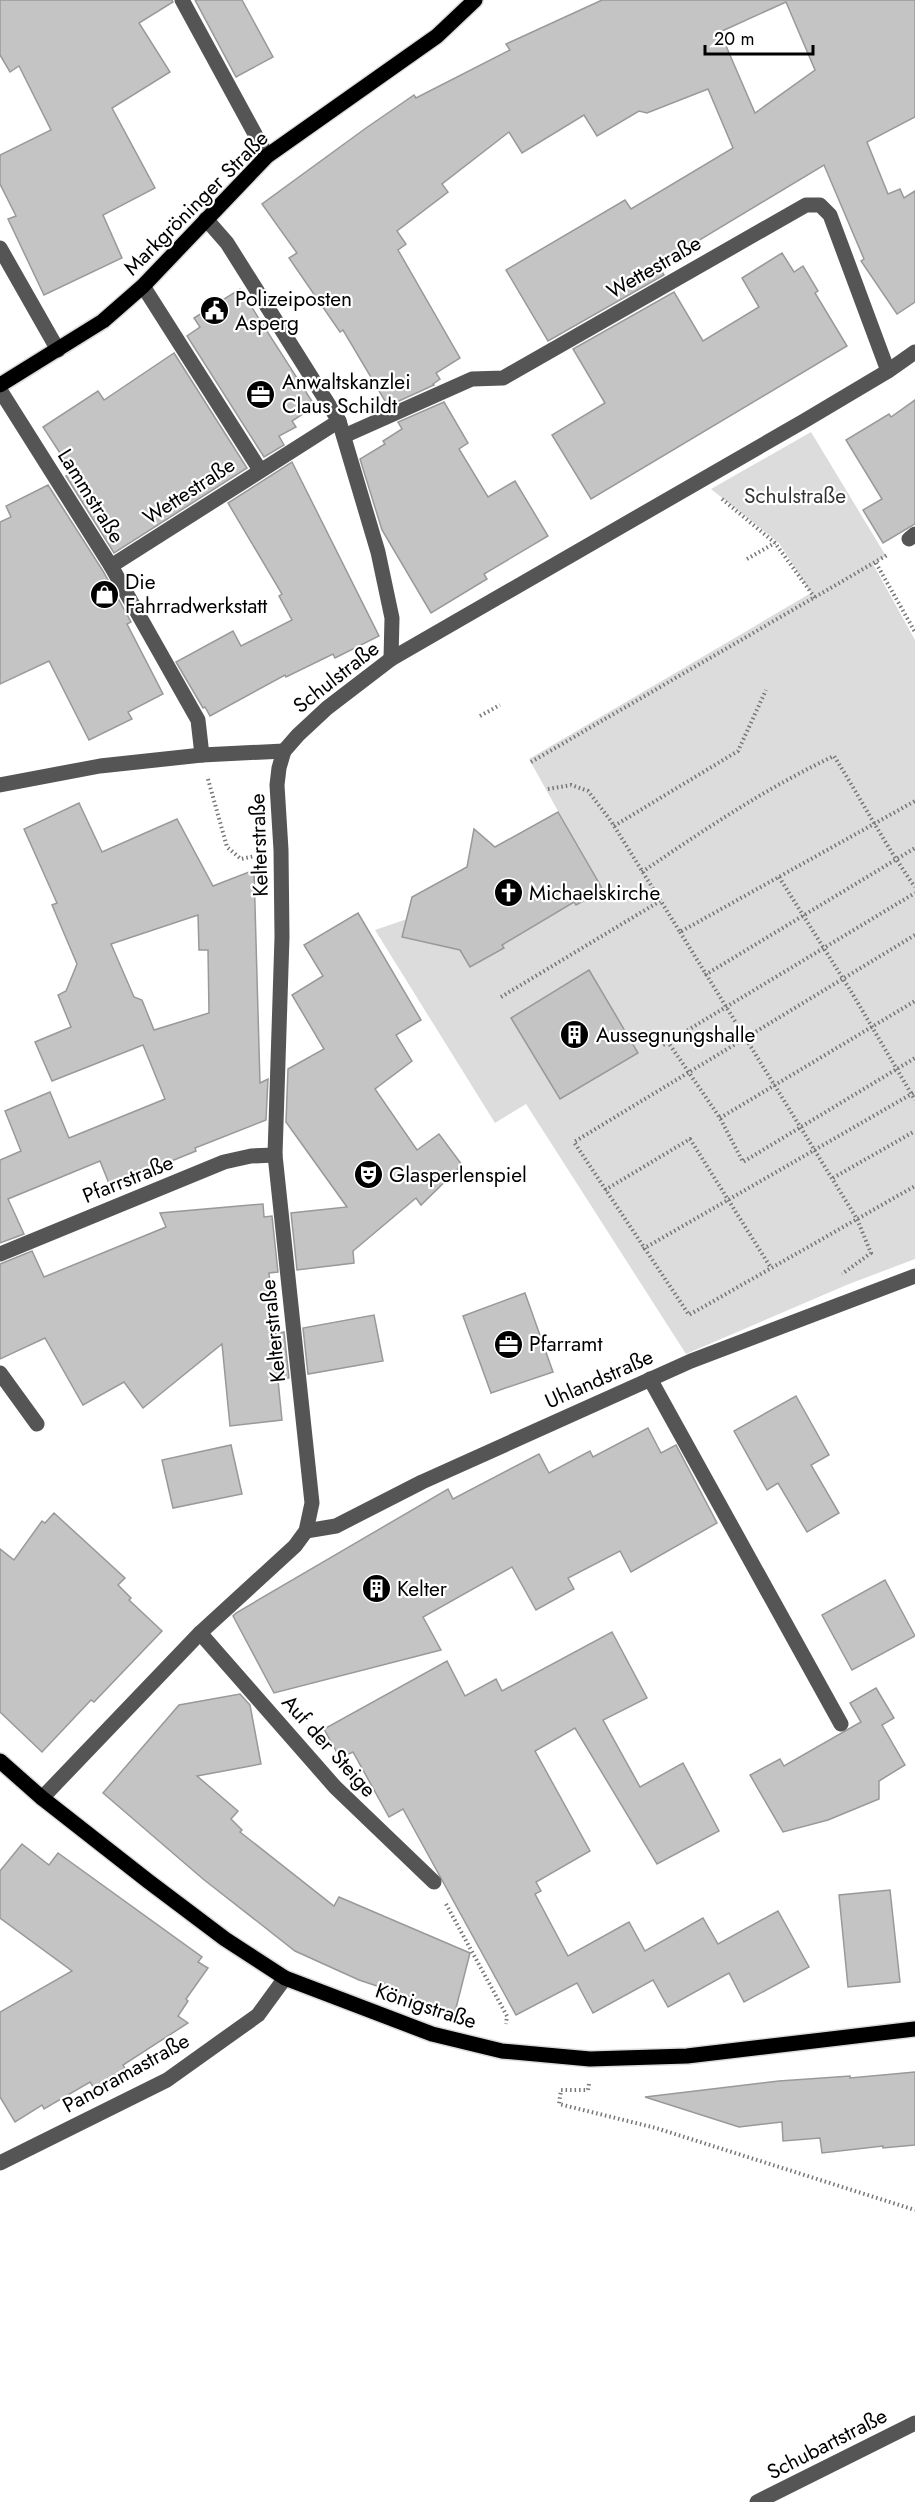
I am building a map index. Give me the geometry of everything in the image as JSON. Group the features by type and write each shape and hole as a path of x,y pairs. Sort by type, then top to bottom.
{"main road":[{"name":"Markgröninger Straße","path":"0,385 104,321 143,286 267,156 437,36 475,0"},
{"name":"Königstraße","path":"0,1761 42,1798 225,1939 285,1978 432,2034 502,2051 577,2059 687,2056 915,2029"}],"street":[{"path":"190,3 267,156"},
{"name":"Wettestraße","path":"111,566 260,470 341,429 472,379 503,378 806,205 820,205 830,215 888,371"},
{"path":"206,219 227,243 341,429 378,552 392,618 391,659"},
{"path":"0,248 58,350"},
{"name":"Wettestraße","path":"143,286 260,470"},
{"name":"Schulstraße","path":"284,751 327,708 391,659 701,481 888,371 915,352"},
{"name":"Lammstraße","path":"0,390 111,566 198,720 202,755"},
{"path":"0,785 100,766 202,755 284,751"},
{"name":"Kelterstraße","path":"42,1798 200,1633 295,1546 306,1531 312,1503 275,1155 282,937 281,850 277,785 284,751"},
{"name":"Pfarrstraße","path":"0,1254 224,1162 251,1156 275,1155"},
{"name":"Uhlandstraße","path":"306,1531 336,1526 422,1482 651,1379 815,1313 915,1276"},
{"path":"0,1373 37,1424"},
{"path":"651,1379 841,1724"},
{"name":"Auf der Steige","path":"200,1633 335,1787 434,1882"},
{"name":"Panoramastraße","path":"0,2163 167,2080 258,2015 285,1978"},
{"name":"Schubartstraße","path":"758,2502 915,2423"}],"path":[{"path":"701,481 775,543 816,598"},
{"path":"531,762 876,563 912,537"},
{"path":"747,559 775,543"},
{"path":"876,563 915,632"},
{"path":"614,826 738,751 766,690"},
{"path":"480,716 500,705"},
{"path":"202,755 227,847 241,859 281,850"},
{"path":"642,872 737,809 799,772 834,756 895,860 915,887"},
{"path":"548,789 571,785 588,791 614,826 857,1219 871,1253 834,1279 815,1313"},
{"path":"680,932 915,801"},
{"path":"705,975 915,848"},
{"path":"779,877 913,1093 915,1100"},
{"path":"663,1045 915,893"},
{"path":"501,997 660,901"},
{"path":"915,935 574,1142 689,1315 915,1186"},
{"path":"720,1118 915,1001"},
{"path":"668,1042 720,1118 743,1162 915,1059"},
{"path":"643,1249 913,1093"},
{"path":"832,1179 915,1131"},
{"path":"605,1190 690,1140 771,1268"},
{"path":"434,1882 507,2016 502,2051"},
{"path":"588,2090 561,2090 559,2104 656,2128 915,2210"}],"green space":[{"path":"811,432 886,556 873,564 915,640 915,1259 849,1284 686,1354 526,1104 495,1123 375,930 407,919 453,937 471,967 503,948 502,945 574,902 602,890 529,759 811,593 779,543 711,489"}],"building":[{"path":"0,0 172,0 173,2 139,23 170,72 112,108 155,188 103,215 122,258 44,295 8,219 16,216 0,184 0,155 51,130 19,66 10,72 0,55"},
{"path":"195,0 242,0 273,57 236,77"},
{"path":"602,0 915,0 915,117 867,142 888,194 900,189 904,198 915,191 915,302 897,314 861,261 864,259 824,165 658,265 664,275 548,341 506,270 625,200 631,209 733,148 708,89 647,113 639,111 597,136 584,115 522,153 509,132 442,184 448,192 397,231 406,244 398,250 460,358 436,373 440,379 434,385 388,406 343,330 340,332 289,258 297,253 262,204 414,95 416,98 510,50 506,44","holes":["786,2 815,70 755,113 720,32"]},
{"path":"782,253 794,272 803,266 818,291 815,293 847,346 591,499 552,435 605,403 573,349 674,292 703,341 759,307 742,278"},
{"path":"240,289 315,406 292,421 296,427 279,436 284,445 264,457 187,336 200,327 194,318"},
{"path":"174,353 247,468 114,553 66,476 73,473 43,427 98,391 104,400"},
{"path":"915,400 915,524 883,543 863,510 882,499 846,440 889,414 891,417"},
{"path":"444,402 468,443 459,449 488,497 515,481 548,536 484,574 487,579 431,613 382,530 360,459 385,444 383,441 402,429 398,422"},
{"path":"292,462 379,636 335,658 333,654 286,677 285,675 210,716 176,662 233,631 241,646 292,620 279,596 282,594 228,503"},
{"path":"48,485 103,571 131,622 127,624 163,694 128,712 132,719 89,740 49,661 0,684 0,522 11,517 6,506"},
{"path":"79,803 102,852 177,819 213,886 254,870 260,1083 268,1079 266,1120 195,1148 196,1151 110,1186 100,1161 8,1199 24,1234 0,1243 0,1160 21,1151 5,1111 50,1092 69,1138 165,1099 143,1045 52,1081 35,1042 71,1027 58,995 66,991 77,964 52,905 57,903 24,829","holes":["198,915 199,950 208,950 209,1013 154,1030 142,1000 134,997 111,944"]},
{"name":"Michaelskirche","path":"558,812 603,890 576,905 574,902 502,945 504,948 470,967 460,950 402,937 412,897 467,867 474,829 495,847"},
{"path":"358,913 421,1020 396,1035 412,1061 375,1089 417,1150 439,1134 462,1165 421,1205 416,1198 353,1251 354,1263 297,1270 291,1213 347,1207 286,1122 288,1069 324,1049 292,995 323,976 304,945"},
{"name":"Aussegnungshalle","path":"589,970 638,1053 560,1099 511,1018"},
{"path":"263,1204 264,1217 272,1216 278,1272 269,1273 275,1334 284,1332 289,1378 278,1380 282,1420 230,1426 222,1344 143,1408 124,1382 83,1405 45,1338 0,1359 0,1264 32,1251 44,1277 166,1227 160,1213"},
{"name":"Pfarramt","path":"525,1293 553,1372 491,1393 463,1316"},
{"path":"374,1315 383,1361 308,1374 303,1328"},
{"path":"796,1396 829,1455 811,1465 839,1513 807,1532 778,1483 767,1490 734,1431"},
{"path":"648,1428 661,1453 676,1445 717,1523 631,1572 620,1551 568,1578 574,1589 536,1610 512,1567 423,1617 441,1650 274,1693 233,1616 236,1613 448,1489 453,1499 539,1454 549,1473 590,1451 593,1457"},
{"path":"231,1445 242,1494 173,1508 162,1460"},
{"path":"54,1513 125,1578 118,1585 131,1598 129,1600 162,1631 94,1702 91,1700 42,1752 0,1712 0,1549 14,1560 42,1521 45,1523"},
{"path":"885,1580 915,1636 852,1670 822,1615"},
{"path":"612,1632 647,1698 603,1720 640,1787 683,1763 719,1831 657,1864 575,1728 535,1751 590,1851 536,1882 541,1891 535,1894 568,1956 629,1922 645,1951 703,1918 718,1944 778,1911 809,1967 744,2002 729,1973 668,2007 653,1980 593,2013 577,1983 516,2015 403,1809 389,1817 353,1752 340,1758 324,1729 447,1661 465,1696 496,1679 502,1691"},
{"path":"876,1688 894,1718 882,1725 905,1765 879,1781 879,1799 828,1820 783,1832 750,1775 780,1759 784,1766 861,1722 850,1703"},
{"path":"240,1694 250,1705 261,1764 197,1776 238,1811 231,1819 242,1830 240,1832 334,1906 339,1897 470,1953 455,2012 359,1980 295,1951 203,1879 103,1793 179,1705"},
{"path":"22,1844 49,1865 58,1853 202,1957 198,1962 208,1968 186,1999 188,2001 178,2016 188,2023 123,2065 126,2070 94,2088 90,2082 44,2109 42,2105 15,2122 0,2097 0,2012 72,1971 0,1918 0,1871"},
{"path":"890,1890 900,1982 848,1987 839,1895"},
{"path":"915,2072 915,2145 883,2148 883,2146 822,2153 820,2138 783,2141 782,2122 739,2127 645,2097 779,2081"}],"place":[{"name":"Polizeiposten Asperg","path":"214,311"},
{"name":"Anwaltskanzlei Claus Schildt","path":"261,394"},
{"name":"Die Fahrradwerkstatt","path":"104,594"},
{"name":"Michaelskirche","path":"508,893"},
{"name":"Aussegnungshalle","path":"575,1035"},
{"name":"Glasperlenspiel","path":"368,1175"},
{"name":"Pfarramt","path":"508,1344"},
{"name":"Kelter","path":"376,1589"}]}
